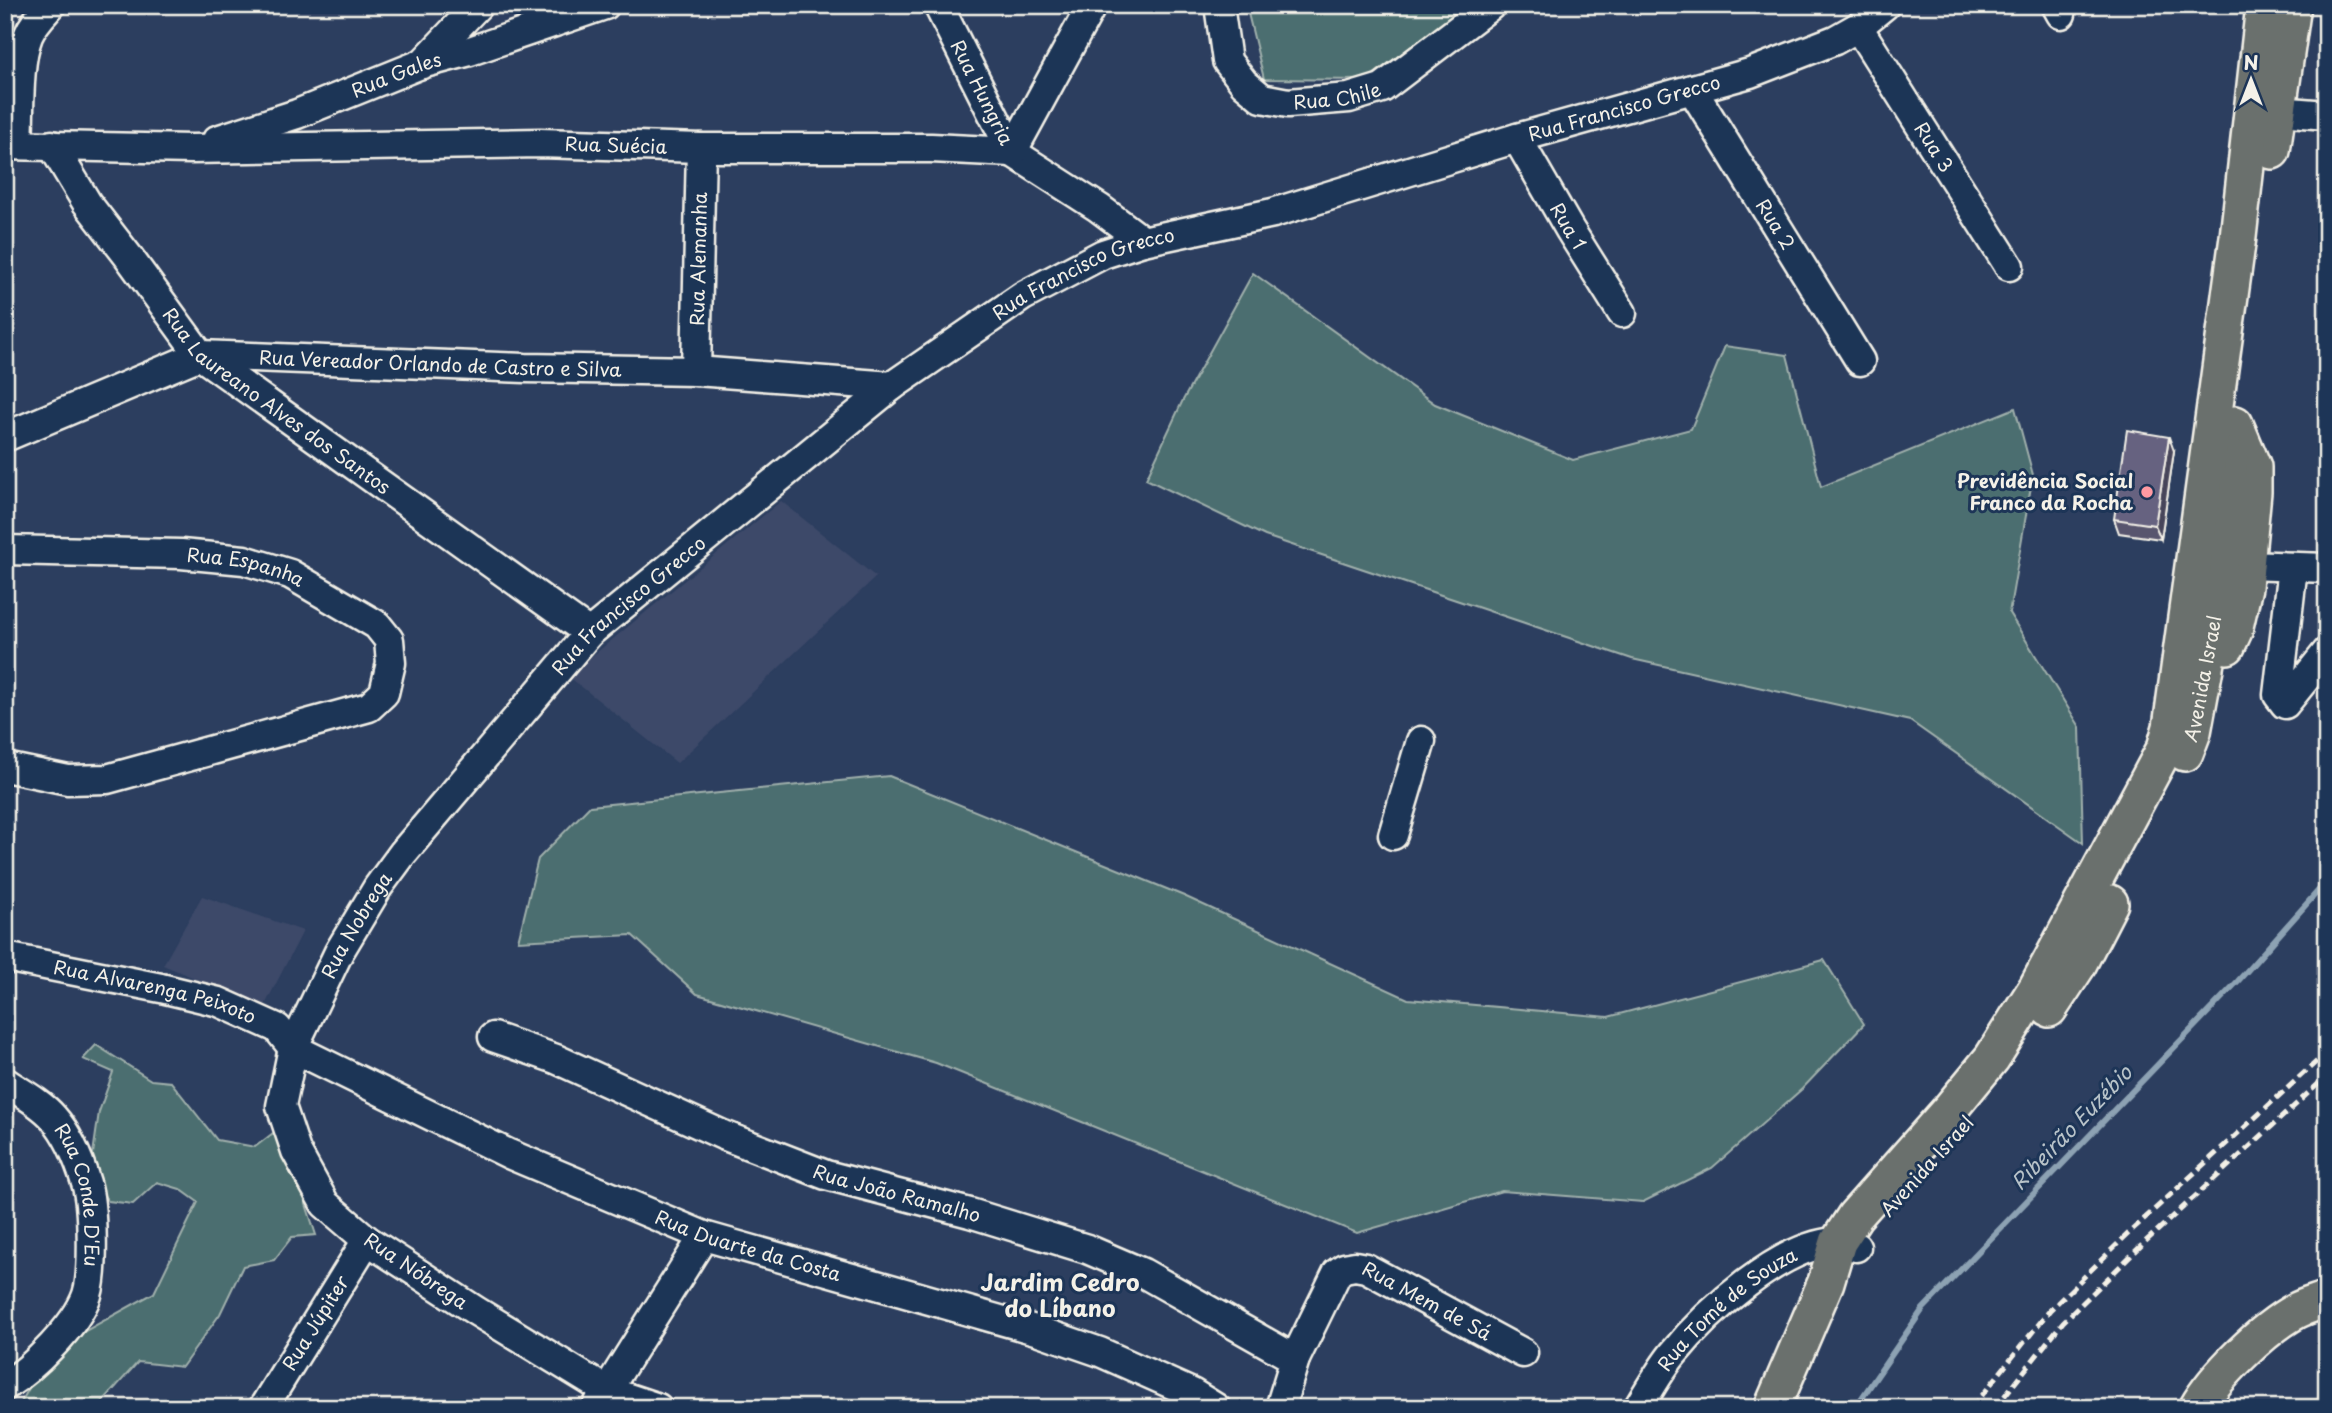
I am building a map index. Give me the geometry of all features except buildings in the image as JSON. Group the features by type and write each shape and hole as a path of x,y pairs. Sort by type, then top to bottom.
{"main road":[{"name":"Avenida Israel","path":"1772,1408 1826,1282 1847,1244 1855,1216 1950,1110 1992,1058 2037,987 2165,748 2171,727 2238,237 2264,5"},
{"name":"Avenida Israel","path":"1847,1244 1977,1110 2009,1070 2078,965 2183,760 2193,732 2241,485 2235,424 2293,5"},
{"path":"2199,702 2234,631 2246,565 2241,485 2217,481 2201,501"},
{"path":"2191,566 2204,598 2215,614"},
{"path":"2197,1408 2204,1395 2245,1349 2295,1312 2327,1299"}],"street":[{"path":"51,5 37,19 29,36 23,58 12,145 52,145"},
{"path":"421,64 478,5"},
{"name":"Rua Gales","path":"191,149 297,114 421,64 491,45 604,5"},
{"name":"Rua Hungria","path":"938,5 1013,152 1099,208 1143,241"},
{"path":"1013,152 1092,5"},
{"name":"Rua Chile","path":"1219,5 1227,61 1244,83 1262,97 1288,103 1349,98 1382,88 1491,5"},
{"name":"Rua Francisco Grecco","path":"437,813 589,633 892,386 1023,296 1103,254 1143,241 1264,215 1517,138 1749,73 1835,40 1858,27 1885,5"},
{"name":"Rua 3","path":"1858,27 2010,266"},
{"name":"Rua 2","path":"1692,89 1860,361"},
{"path":"2277,111 2327,115"},
{"name":"Rua 1","path":"1517,138 1622,313"},
{"name":"Rua Suécia","path":"52,145 191,149 540,143 701,148 931,148 1013,152"},
{"name":"Rua Laureano Alves dos Santos","path":"52,145 87,203 200,355 589,633"},
{"name":"Rua Alemanha","path":"696,371 701,148"},
{"name":"Rua Vereador Orlando de Castro e Silva","path":"5,437 200,355 525,368 696,371 892,386"},
{"name":"Rua Espanha","path":"5,551 181,554 244,560 290,574 377,625 389,640 391,663 384,693 369,707 107,779 68,780 5,767"},
{"path":"2246,565 2327,568"},
{"path":"2293,567 2278,695 2285,704 2327,652"},
{"path":"1393,835 1421,741"},
{"name":"Rua Nobrega","path":"293,1048 338,952 403,853 437,813"},
{"name":"Rua Alvarenga Peixoto","path":"5,957 219,1002 277,1028 293,1048"},
{"name":"Rua João Ramalho","path":"493,1037 556,1059 723,1135 826,1174 970,1213 1087,1249 1143,1273 1295,1359"},
{"name":"Rua Duarte da Costa","path":"293,1048 509,1154 704,1236 1039,1331 1100,1352 1192,1393 1216,1408"},
{"name":"Rua Nóbrega","path":"293,1048 281,1106 296,1151 325,1204 367,1240 476,1311 602,1399 658,1408"},
{"name":"Rua Conde D'Eu","path":"5,1082 52,1115 72,1145 87,1186 92,1261 87,1295 77,1312 51,1348 5,1386"},
{"path":"602,1399 704,1236"},
{"name":"Rua Júpiter","path":"263,1408 367,1240"},
{"name":"Rua Tomé de Souza","path":"1638,1408 1674,1353 1714,1312 1763,1271 1786,1257 1811,1247 1847,1244"},
{"name":"Rua Mem de Sá","path":"1280,1408 1295,1359 1337,1273 1345,1268 1366,1268 1523,1353"}],"shaded area":[{"path":"781,501 876,577 677,763 568,676"},
{"path":"202,896 303,931 264,1007 163,965"}],"green space":[{"path":"1246,5 1467,5 1366,80 1264,79"},
{"path":"1253,273 1435,404 1573,460 1691,429 1725,346 1787,355 1821,487 2015,408 2033,475 2009,613 2080,727 2083,843 1910,721 1632,659 1265,536 1146,479 1182,402"},
{"path":"889,776 1184,896 1408,999 1608,1017 1824,960 1864,1024 1802,1089 1712,1168 1643,1202 1502,1191 1357,1233 936,1063 697,994 632,935 518,941 538,859 590,806"},
{"path":"96,1045 151,1080 171,1082 217,1140 255,1147 281,1127 316,1235 292,1237 274,1260 243,1266 220,1314 182,1367 138,1362 97,1408 21,1408 19,1406 47,1356 76,1336 154,1293 198,1202 180,1189 157,1182 133,1204 108,1201 90,1175 99,1112 113,1072 83,1059"}],"waterway":[{"name":"Ribeirão Euzébio","path":"1855,1408 1923,1309 2238,981 2327,881"}],"railway":[{"path":"1972,1408 2050,1310 2133,1229 2327,1052"},
{"path":"1995,1408 2063,1322 2145,1242 2327,1076"}],"place":[{"name":"Previdência Social Franco da Rocha","path":"2147,492"}],"district":[{"name":"Jardim Cedro do Líbano","path":"1060,1296"}]}
